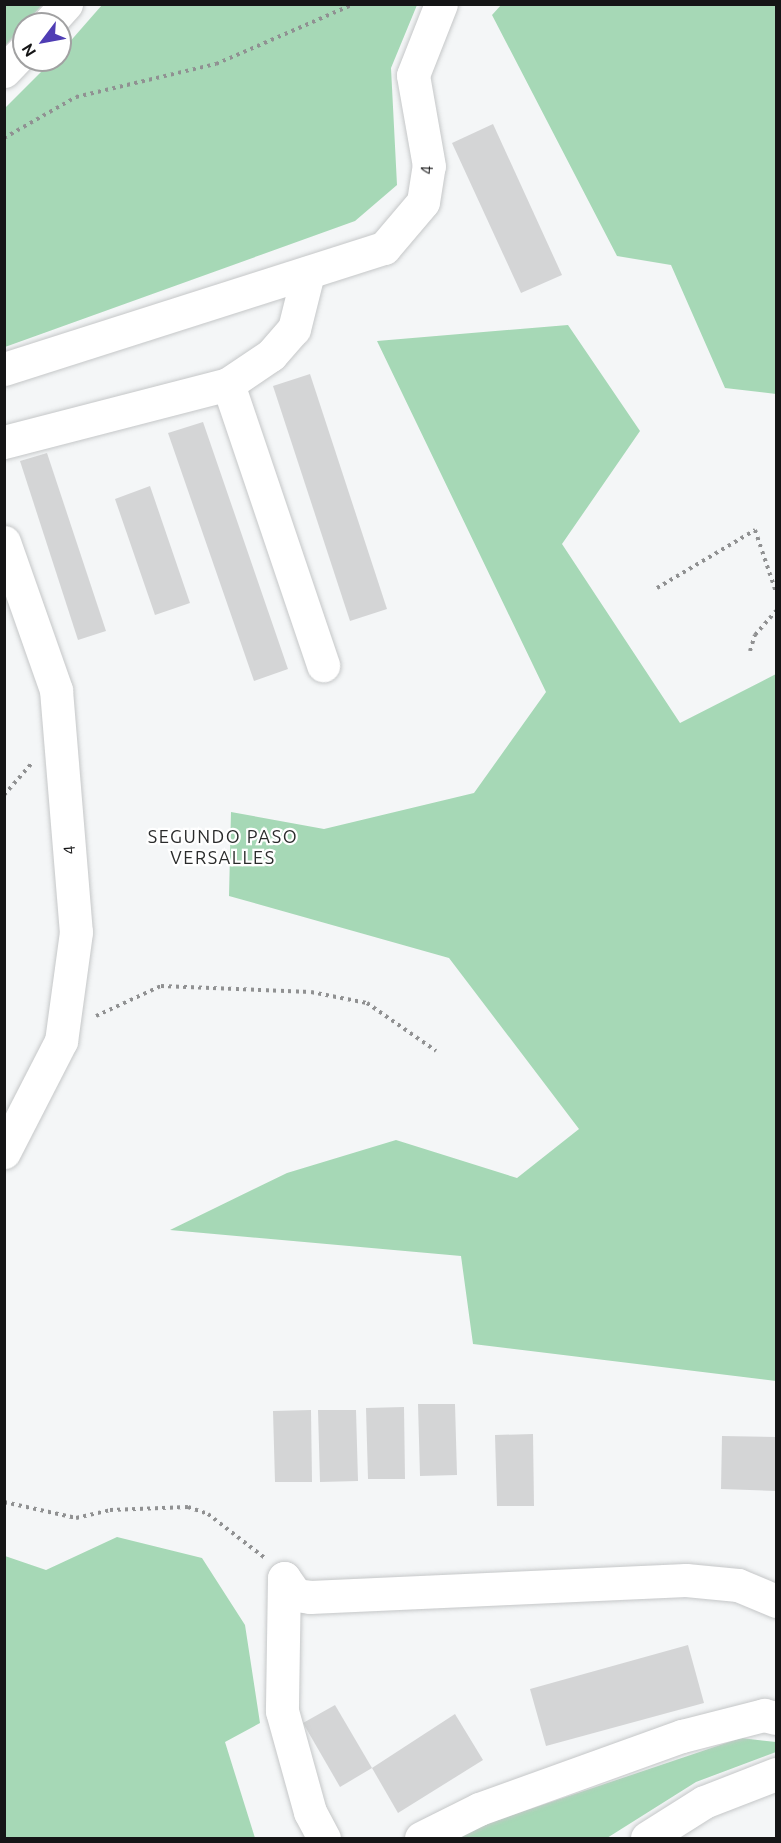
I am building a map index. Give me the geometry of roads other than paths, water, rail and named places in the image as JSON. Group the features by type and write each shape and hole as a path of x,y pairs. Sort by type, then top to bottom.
{"street":[{"name":"4","path":"4,369 384,248 423,202 429,166 413,75 441,4"},
{"path":"4,442 228,384 271,355 294,330 308,273"},
{"path":"228,384 323,665"},
{"name":"4","path":"4,542 56,690 76,932 61,1041 4,1152"},
{"path":"324,1839 310,1812 282,1710 284,1578 296,1595 310,1597 686,1580 738,1585 777,1601"},
{"path":"421,1839 479,1809 682,1736 764,1715 777,1718"},
{"path":"647,1839 704,1802 777,1774"}],"district":[{"name":"SEGUNDO PASO VERSALLES","path":"223,847"}]}
